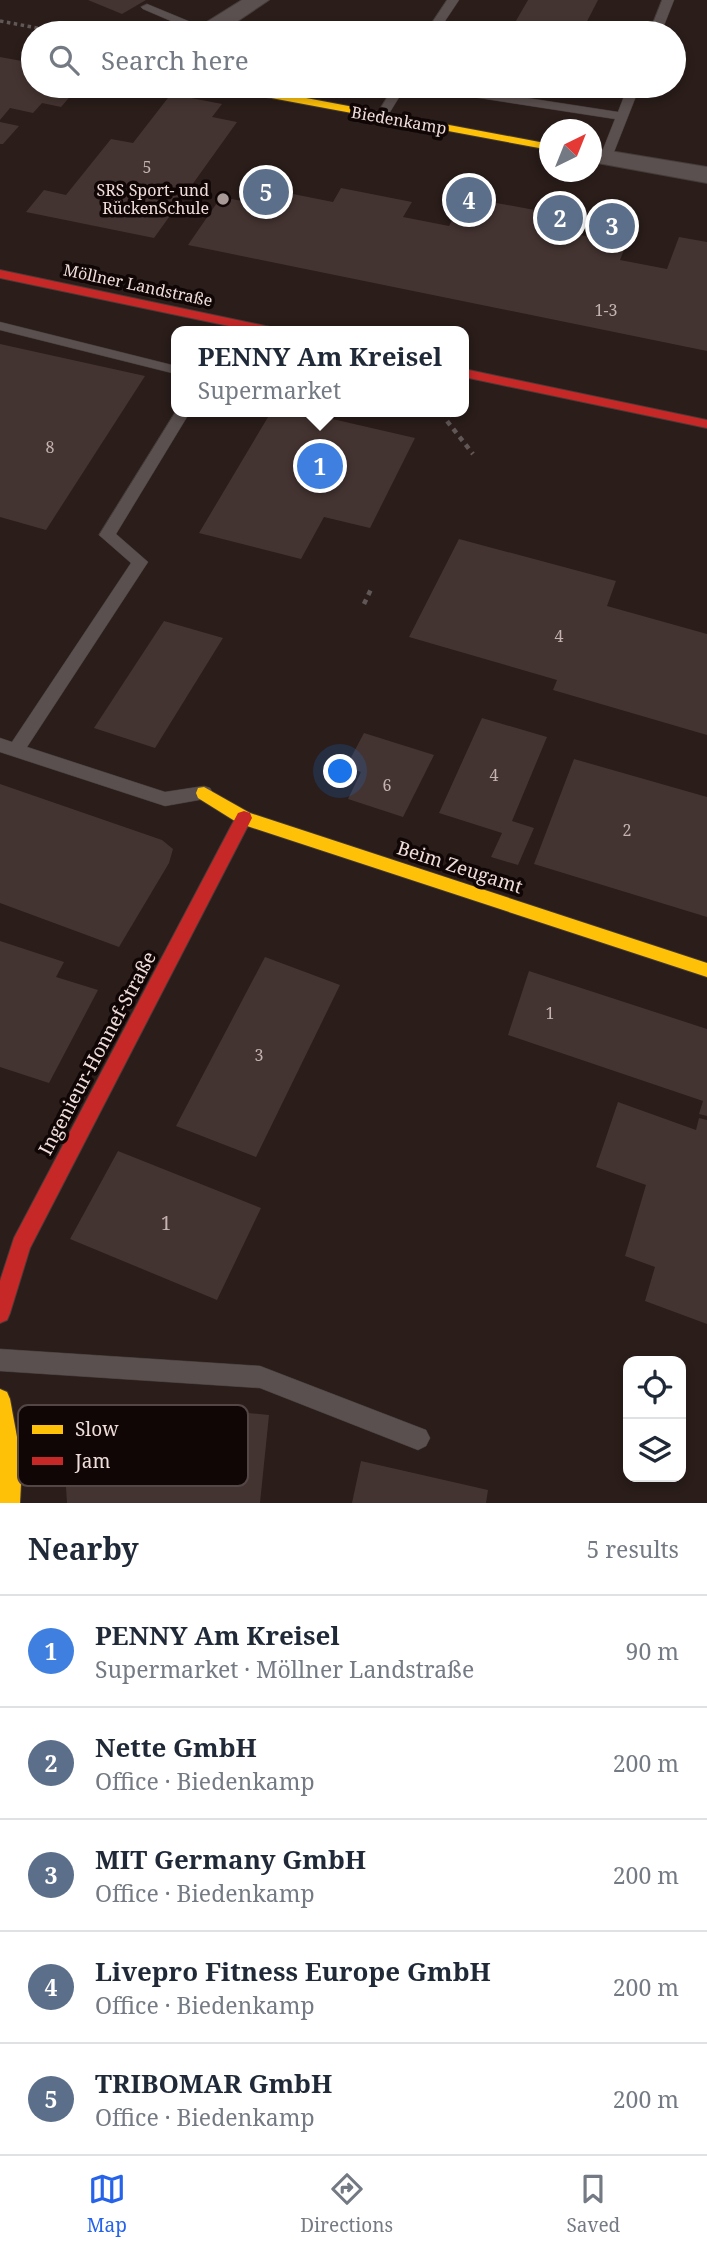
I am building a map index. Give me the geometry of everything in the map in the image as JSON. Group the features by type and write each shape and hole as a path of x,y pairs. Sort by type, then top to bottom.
{"street":[{"path":"222,21 248,2"},
{"name":"Biedenkamp","path":"286,98 539,145"},
{"path":"602,157 707,175"},
{"name":"Möllner Landstraße","path":"0,274 246,326"},
{"path":"469,374 707,424"},
{"name":"Beim Zeugamt","path":"204,793 244,818 707,970"},
{"name":"Ingenieur-Honnef-Straße","path":"0,1313 21,1245 244,818"},
{"path":"0,1399 11,1464 9,1503"}],"lane":[{"path":"439,21 453,0"},
{"path":"659,21 668,0"},
{"path":"147,8 178,21"},
{"path":"381,117 393,98"},
{"path":"503,98 622,117"},
{"path":"602,151 622,117 629,98"},
{"path":"0,326 171,369"},
{"path":"180,417 107,534 139,562 8,747 165,799 204,793"},
{"path":"0,1360 260,1377 418,1438"}],"path":[{"path":"0,21 21,25"},
{"path":"449,417 447,421 473,454"},
{"path":"363,604 372,587"}],"building":[{"path":"88,0 146,0 122,14"},
{"path":"528,0 598,0 587,21 516,21"},
{"path":"0,57 21,61 21,98 69,98 61,107 42,103 33,113 10,108 0,120"},
{"path":"168,98 191,98 222,104 212,117 237,122 154,238 26,212 44,190 66,195 111,139 133,143"},
{"path":"0,122 19,126 3,144 0,144"},
{"path":"263,188 333,202 341,188 412,202 403,217 449,226 464,197 567,216 560,231 591,237 598,221 633,227 620,260 667,269 679,237 707,242 707,351 188,245 221,197 253,203"},
{"path":"0,344 145,376 46,530 0,517"},
{"path":"268,417 324,417 415,438 370,528 324,517 301,559 199,533"},
{"path":"459,539 616,581 607,606 707,634 707,735 553,690 557,680 409,637"},
{"path":"164,621 223,638 155,748 94,728"},
{"path":"482,718 547,737 512,821 534,828 518,865 491,857 502,833 439,813"},
{"path":"364,733 434,755 403,817 348,799 361,772 346,767"},
{"path":"574,759 707,797 707,917 534,864"},
{"path":"0,784 162,840 173,849 169,863 119,947 0,903"},
{"path":"0,941 64,962 56,977 98,990 49,1083 0,1067"},
{"path":"265,957 340,985 256,1157 176,1126"},
{"path":"529,971 707,1029 707,1116 699,1114 703,1101 508,1035"},
{"path":"618,1102 696,1130 699,1118 707,1120 707,1324 645,1301 655,1267 625,1256 646,1185 596,1167"},
{"path":"118,1151 261,1208 217,1300 70,1239"},
{"path":"248,1413 269,1415 260,1503 67,1503 66,1486 248,1486"},
{"path":"361,1461 488,1490 486,1503 352,1503"}],"traffic: slow":[{"path":"285,98 539,145"},
{"path":"204,793 244,818 707,970"},
{"path":"0,1399 11,1464 9,1503"}],"traffic: jam":[{"path":"0,274 246,326"},
{"path":"469,374 707,424"},
{"path":"0,1313 21,1245 244,818"}],"place":[{"name":"TRIBOMAR GmbH","path":"266,192"},
{"name":"SRS Sport- und RückenSchule","path":"223,199"},
{"name":"Livepro Fitness Europe GmbH","path":"469,200"},
{"name":"Nette GmbH","path":"560,218"},
{"name":"MIT Germany GmbH","path":"612,226"},
{"name":"PENNY Am Kreisel","path":"320,466"}]}
